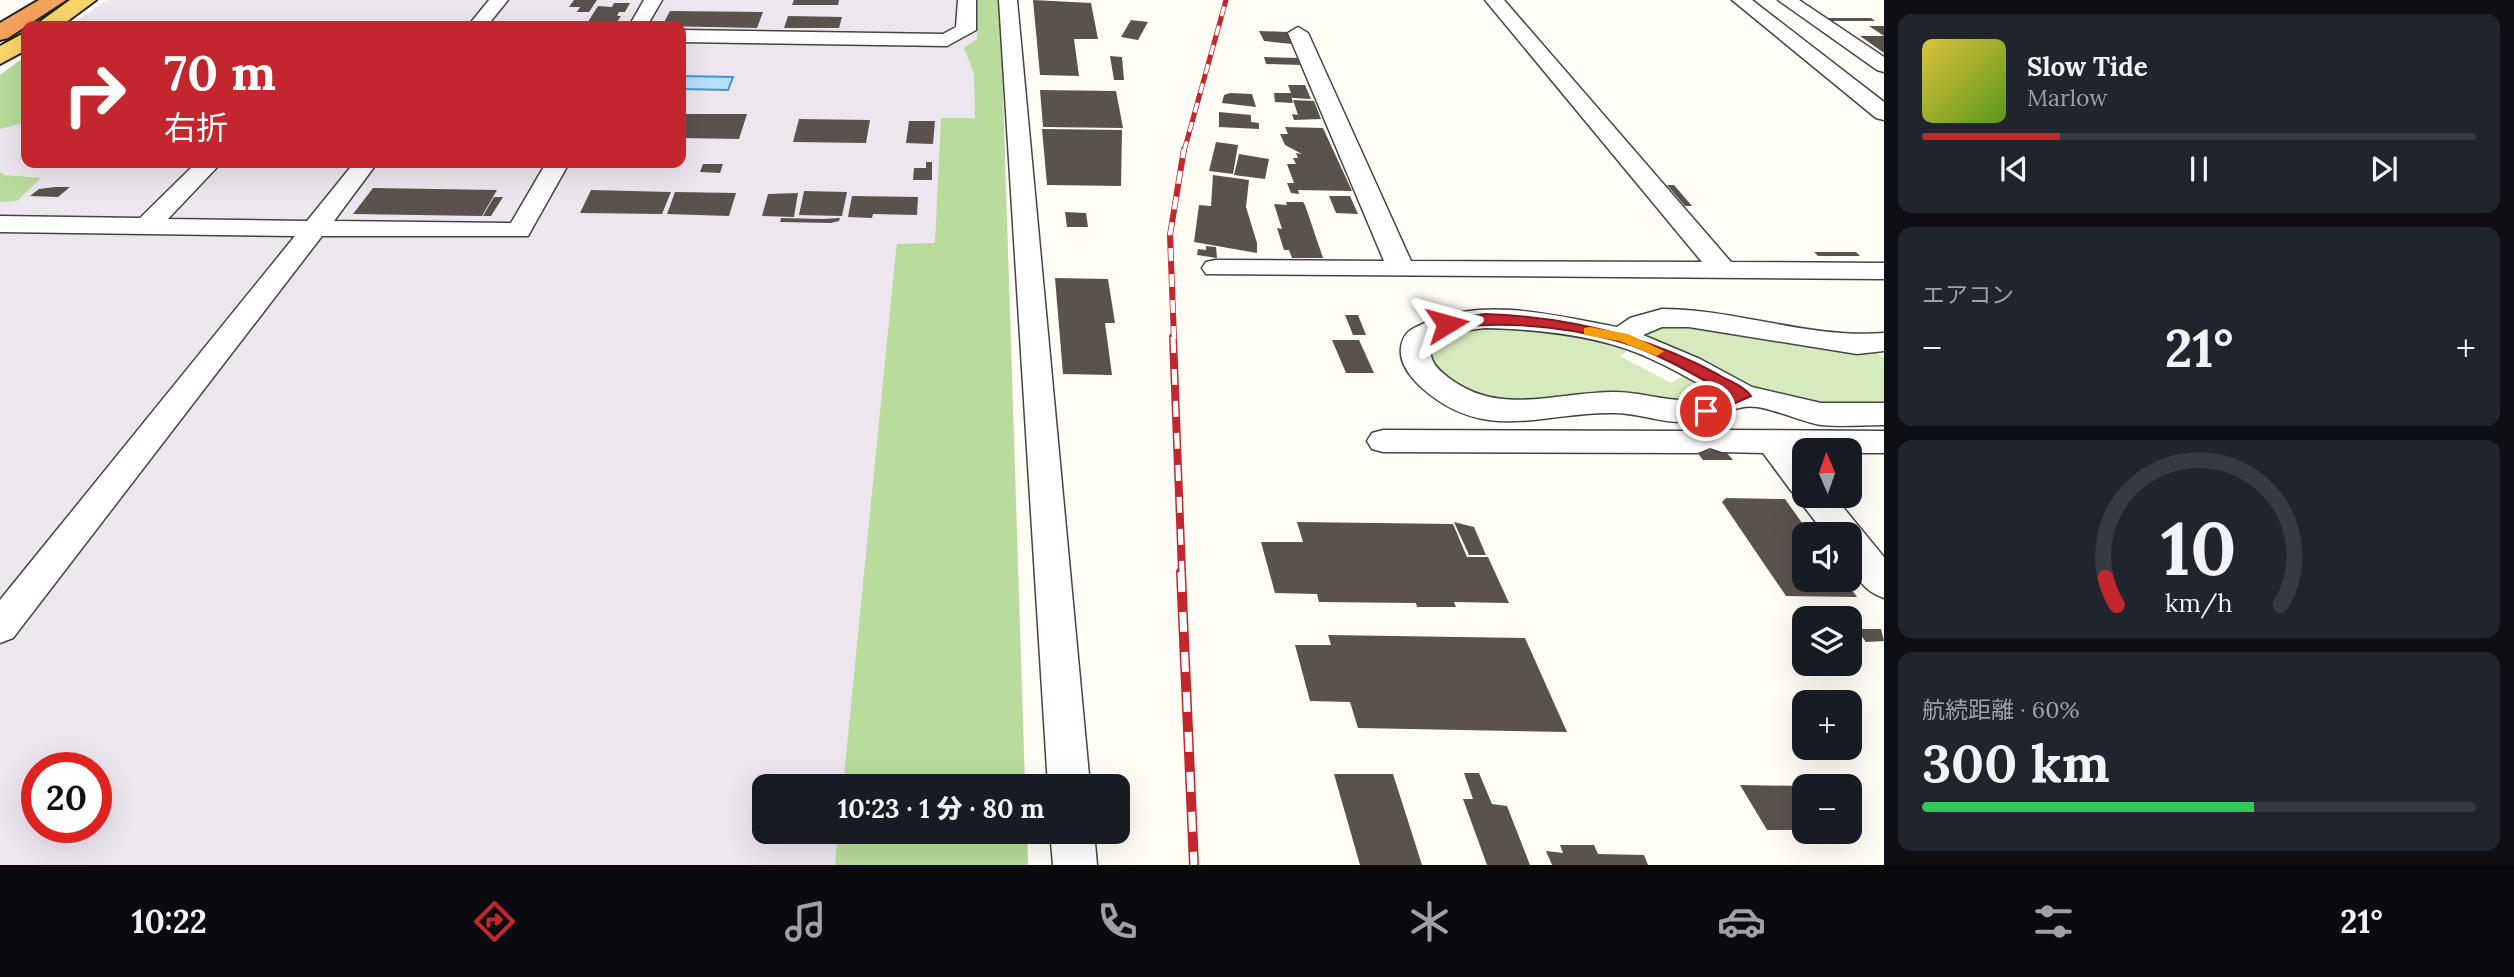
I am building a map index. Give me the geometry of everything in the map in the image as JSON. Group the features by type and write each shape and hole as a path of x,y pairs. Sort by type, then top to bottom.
{"highway":[{"path":"0,10 18,0"},
{"path":"0,18 30,0"},
{"path":"0,33 55,0"},
{"path":"42,21 77,0"},
{"path":"0,47 21,34"}],"main road":[{"path":"0,25 38,0"},
{"path":"54,21 85,0"},
{"path":"0,57 21,42"}],"street":[{"path":"481,21 499,0"},
{"path":"641,21 653,0"},
{"path":"686,36 947,40 966,30 967,0"},
{"path":"1007,0 1068,774"},
{"path":"1494,0 1723,270"},
{"path":"1741,0 1884,113"},
{"path":"1787,0 1884,67"},
{"path":"1298,33 1401,269"},
{"path":"1828,68 1884,67"},
{"path":"147,226 204,168"},
{"path":"0,627 362,168"},
{"path":"0,224 519,232 554,168"},
{"path":"1215,268 1884,271"},
{"path":"1622,337 1641,323 1675,318 1833,343 1879,347"},
{"path":"1743,396 1706,411 1666,411 1618,402 1585,403 1550,410 1498,411 1449,394 1427,377 1415,357 1417,338 1447,324 1485,319 1518,320 1622,337 1690,366 1743,396 1821,414 1884,414"},
{"path":"1383,441 1884,442"},
{"path":"1772,442 1792,467"},
{"path":"1824,508 1835,522"},
{"path":"1862,555 1884,583"},
{"path":"1073,844 1075,865"}],"shaded area":[{"path":"107,0 1000,0 1025,774 752,774 752,844 1027,844 1028,865 0,865 0,75 21,60 21,168 686,168 686,21 76,21"}],"green space":[{"path":"977,0 1000,0 1025,774 844,774 897,244 935,243 941,118 975,118 974,74 964,48 977,39"},
{"path":"21,60 21,123 0,129 0,75"},
{"path":"0,172 5,175 41,178 17,201 0,202"},
{"path":"1680,322 1870,350 1884,357 1884,408 1817,407 1750,393 1636,337 1647,328"},
{"path":"1491,324 1620,342 1631,348 1620,356 1671,383 1691,371 1729,393 1703,403 1496,404 1452,390 1423,358 1428,340 1451,328"},
{"path":"837,844 1027,844 1028,865 835,865"}],"water":[{"path":"686,76 733,77 728,90 686,89"}],"building":[{"path":"574,0 597,0 589,12 577,12 580,7 569,7"},
{"path":"794,0 839,0 838,5 792,5"},
{"path":"1033,0 1091,3 1098,39 1074,39 1079,76 1040,75"},
{"path":"614,3 630,3 625,12 619,12 617,16 621,16 618,21 589,21 598,6 612,7"},
{"path":"670,11 763,12 757,28 686,27 686,21 665,21"},
{"path":"788,16 842,17 839,28 784,28"},
{"path":"1824,18 1871,18 1875,21 1828,21"},
{"path":"1131,20 1148,22 1138,40 1121,37"},
{"path":"1869,26 1884,26 1884,36"},
{"path":"1259,31 1289,32 1292,44 1264,41"},
{"path":"1860,36 1884,36 1884,53"},
{"path":"1110,56 1122,57 1124,80 1114,80"},
{"path":"1264,57 1298,58 1300,65 1266,64"},
{"path":"1288,85 1305,85 1311,99 1292,98 1291,95 1293,103 1275,102 1274,93 1291,93"},
{"path":"1040,90 1116,91 1123,128 1043,127"},
{"path":"1252,94 1256,107 1222,103 1224,95"},
{"path":"1293,100 1314,101 1321,119 1294,120 1292,114 1298,115"},
{"path":"1219,112 1251,115 1251,122 1259,123 1259,129 1219,127"},
{"path":"686,114 747,114 739,139 686,138"},
{"path":"799,119 870,120 866,143 793,142"},
{"path":"909,121 935,121 933,144 906,143"},
{"path":"1285,127 1323,128 1352,191 1298,190 1299,194 1291,193 1287,183 1294,183 1287,164 1296,164 1293,158 1298,158 1296,153 1302,154 1285,145 1280,134 1288,134"},
{"path":"1042,129 1122,130 1121,186 1047,185"},
{"path":"1216,142 1238,145 1233,174 1209,171"},
{"path":"1239,154 1269,159 1265,179 1234,175"},
{"path":"926,162 932,162 932,180 913,180 914,168 926,168"},
{"path":"703,164 723,164 720,173 700,172"},
{"path":"1213,175 1249,180 1246,207 1257,243 1257,253 1194,242 1199,205 1211,206"},
{"path":"1667,185 1674,185 1692,206 1685,206"},
{"path":"70,187 58,197 30,196 39,189"},
{"path":"373,188 497,190 482,216 353,214"},
{"path":"591,190 671,192 662,214 580,213"},
{"path":"804,191 847,192 842,216 799,215"},
{"path":"675,192 736,193 729,216 667,214"},
{"path":"798,193 794,217 762,216 768,194"},
{"path":"852,196 918,197 917,215 873,214 872,218 848,217"},
{"path":"1329,196 1350,196 1358,214 1336,213"},
{"path":"494,197 503,197 491,216 483,216"},
{"path":"1286,202 1303,202 1305,205 1323,258 1292,258 1289,250 1284,250 1277,228 1282,229 1274,204 1287,205"},
{"path":"1065,212 1086,213 1088,227 1067,227"},
{"path":"781,218 840,218 839,221 831,223 780,222"},
{"path":"1206,246 1216,247 1217,258 1197,255 1198,249 1206,250"},
{"path":"1814,252 1856,252 1860,256 1818,256"},
{"path":"1055,278 1108,279 1115,323 1105,323 1112,375 1063,374"},
{"path":"1345,315 1358,315 1366,335 1353,335"},
{"path":"1332,340 1359,340 1374,373 1346,373"},
{"path":"1699,431 1708,431 1733,460 1703,460 1696,451 1713,450"},
{"path":"1726,498 1785,499 1801,522 1792,522 1792,592 1853,592 1857,597 1786,596 1722,502"},
{"path":"1297,522 1453,524 1467,557 1488,557 1509,603 1454,602 1456,607 1417,607 1416,603 1319,602 1317,594 1275,593 1261,542 1303,542"},
{"path":"1454,522 1474,527 1486,555 1469,555"},
{"path":"1862,629 1881,629 1884,641 1866,642 1862,637"},
{"path":"1328,635 1525,638 1567,732 1358,728 1350,702 1310,701 1295,645 1331,645"},
{"path":"1464,773 1479,773 1492,804 1507,806 1530,865 1487,865 1463,799 1473,799"},
{"path":"1334,774 1393,774 1422,865 1360,865"},
{"path":"1740,785 1792,786 1792,830 1767,830"},
{"path":"1560,845 1594,845 1598,854 1644,855 1648,865 1552,865 1546,851 1563,853"}],"railway":[{"path":"1184,151 1226,0"},
{"path":"1174,339 1170,235 1184,149"},
{"path":"1173,337 1182,573"},
{"path":"1181,572 1194,865"}],"slow traffic":[{"path":"1590,331 1622,337 1657,351"}],"route":[{"path":"1447,324 1485,319 1518,320 1622,337 1690,366 1743,396 1706,411"}]}
